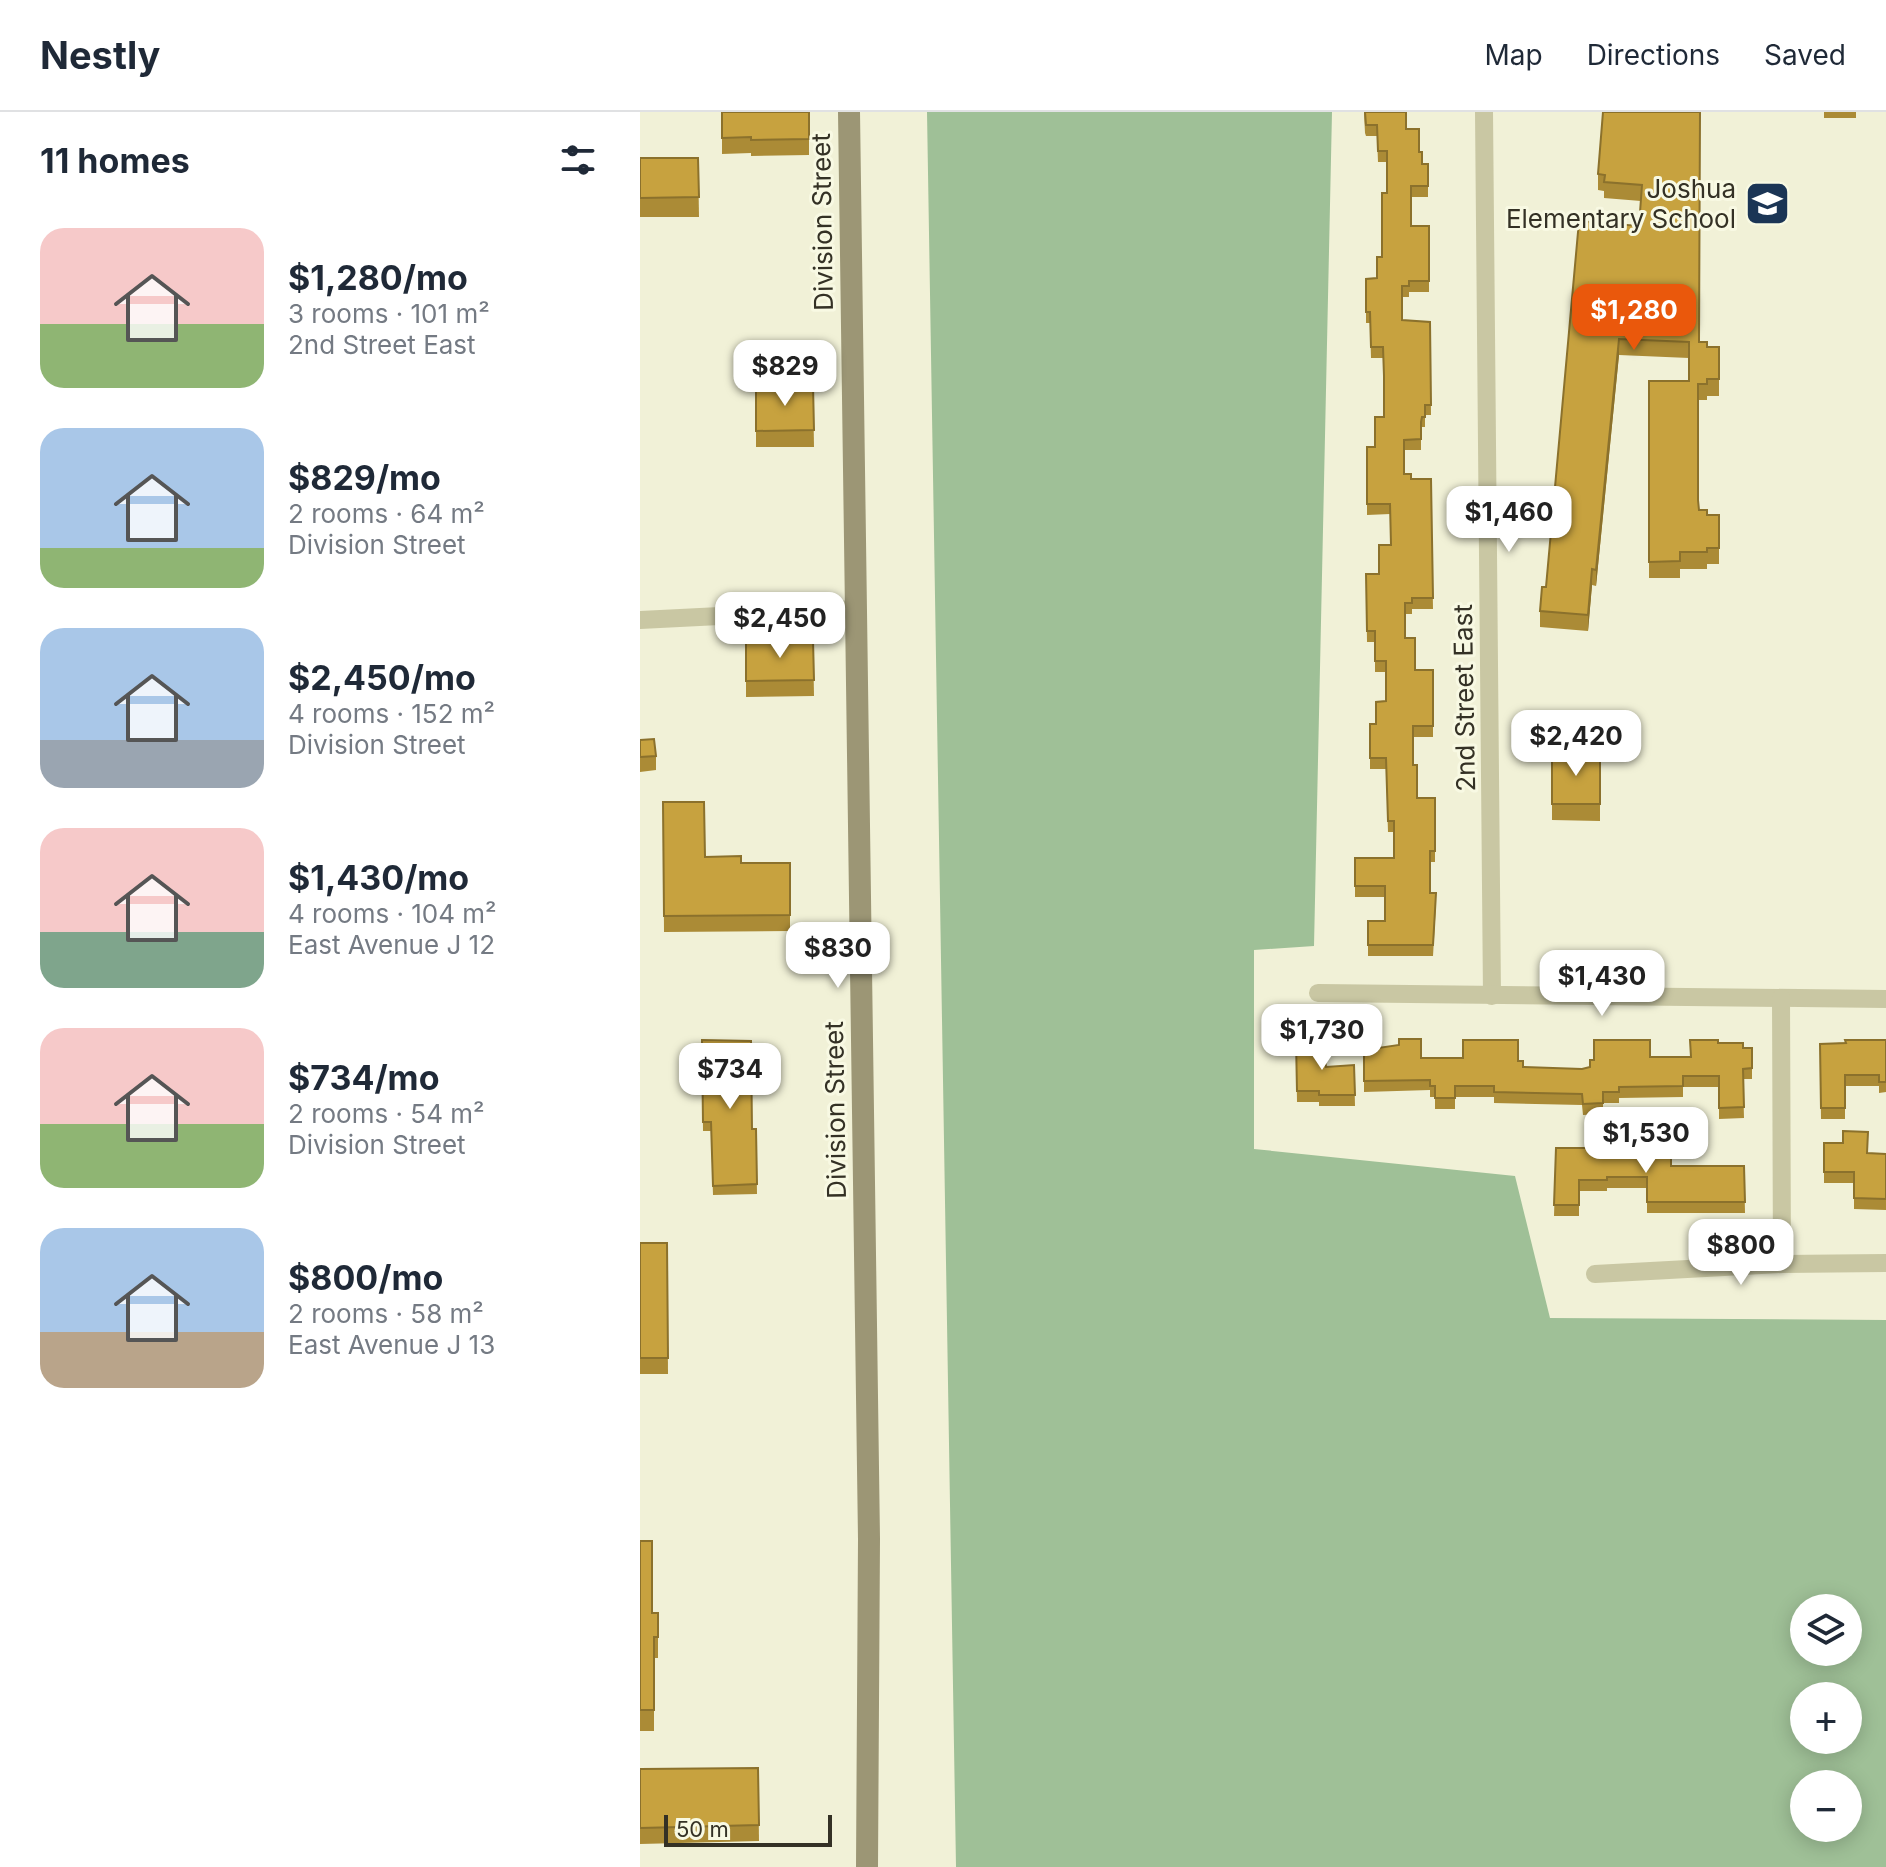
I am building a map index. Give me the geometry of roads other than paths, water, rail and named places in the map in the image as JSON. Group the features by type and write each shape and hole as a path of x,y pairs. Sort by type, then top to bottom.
{"main road":[{"name":"Division Street","path":"849,112 869,1539 867,1867"}],"street":[{"name":"2nd Street East","path":"1484,112 1492,996"},
{"path":"640,620 856,609"},
{"path":"1318,993 1886,999"},
{"path":"1781,998 1782,1264"},
{"path":"1595,1274 1782,1264 1886,1263"}],"place":[{"name":"Joshua Elementary School","path":"1767,203"}]}
